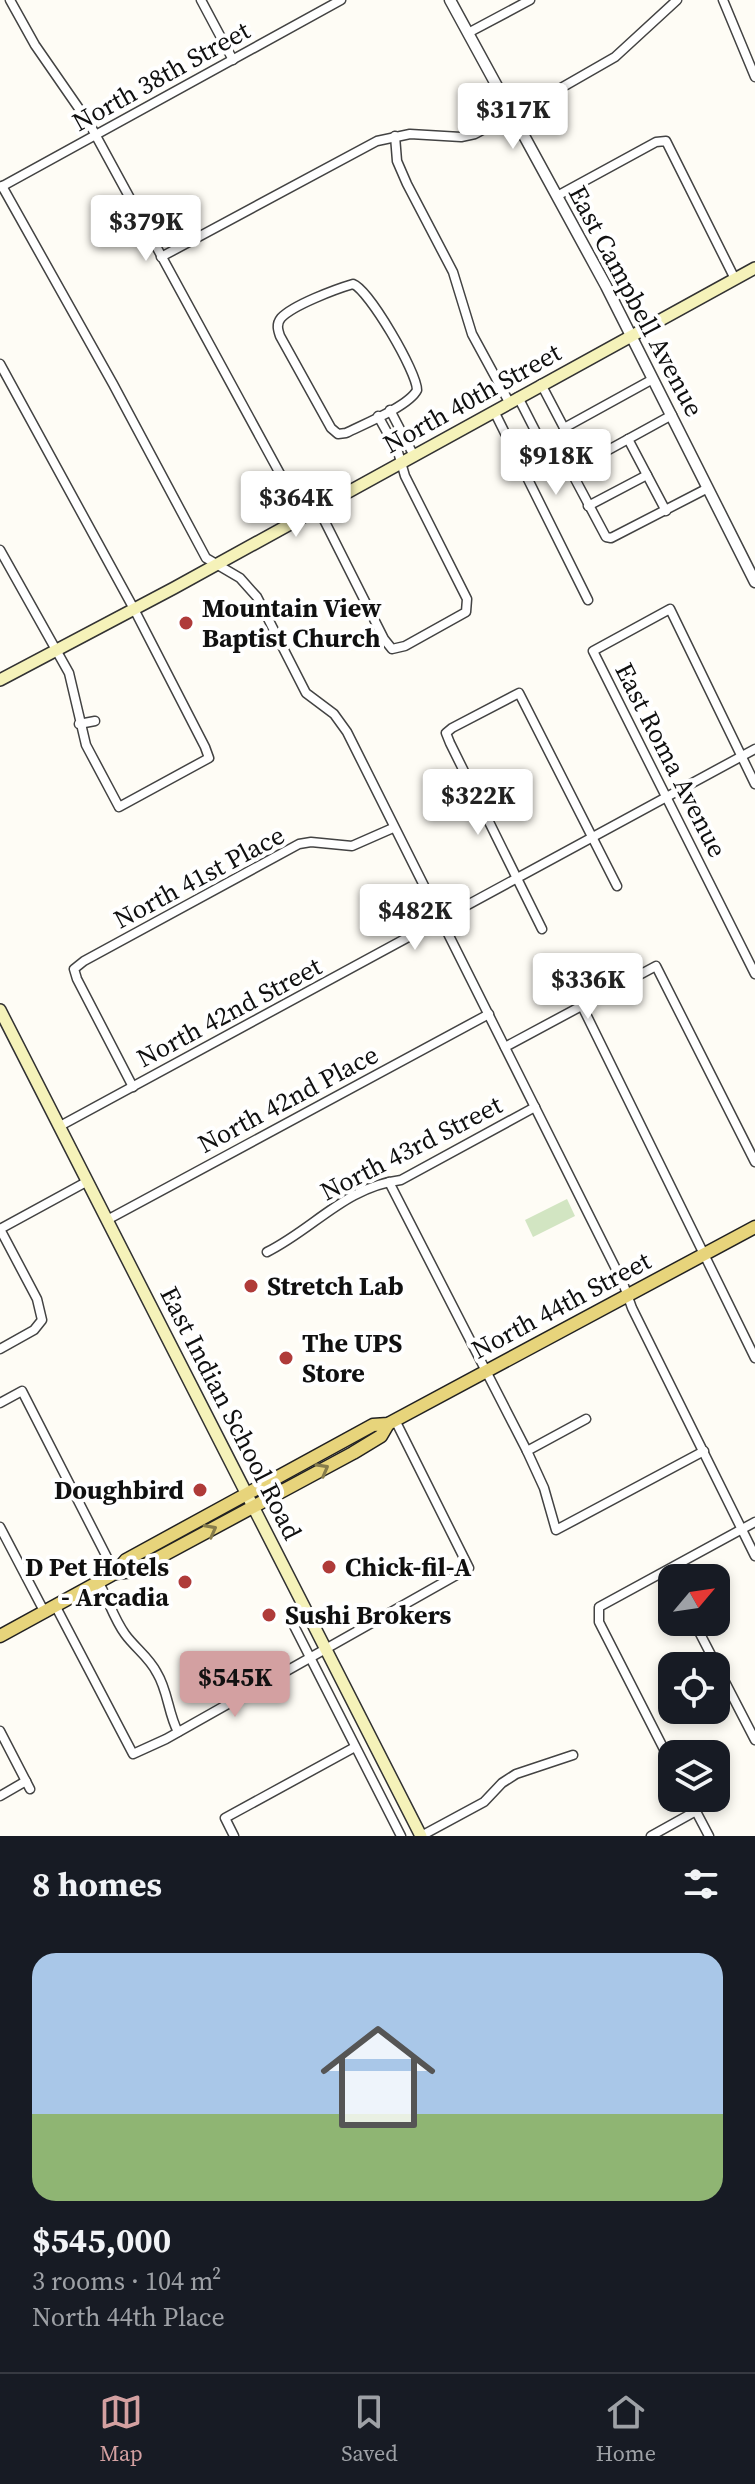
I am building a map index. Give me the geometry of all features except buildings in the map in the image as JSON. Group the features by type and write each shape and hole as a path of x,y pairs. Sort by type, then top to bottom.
{"main road":[{"name":"North 40th Street","path":"0,680 755,268"},
{"name":"East Indian School Road","path":"0,1010 420,1834"},
{"name":"North 44th Street","path":"0,1636 99,1583 115,1573 126,1560 373,1425 392,1422 755,1227"},
{"name":"North 44th Street","path":"115,1573 134,1571 255,1507 381,1436 392,1422"}],"street":[{"path":"10,0 31,38 95,135 303,516"},
{"path":"201,0 233,60"},
{"name":"North 38th Street","path":"1,187 341,0"},
{"name":"East Campbell Avenue","path":"450,0 632,335 755,582"},
{"path":"468,33 530,0"},
{"path":"161,257 377,141 410,134 461,137 475,134 615,57 677,0"},
{"path":"723,0 755,77"},
{"path":"395,136 397,161 453,272 472,334 542,444"},
{"path":"557,196 656,142 666,141 735,279"},
{"path":"1,187 113,384 206,558 240,578 257,597 306,693 334,714 347,732 755,1556"},
{"path":"353,284 359,286 417,383 415,394 378,416 346,433 338,434 333,430 278,332 281,318 343,288 353,284"},
{"path":"0,364 134,609 209,758 119,807 86,745 79,724 73,684 0,550"},
{"path":"564,428 653,379"},
{"path":"541,384 583,464"},
{"path":"390,410 414,456"},
{"path":"494,411 588,600"},
{"path":"672,415 576,469 574,477 588,506 606,537 611,538 708,488"},
{"path":"318,508 384,639 392,649 405,646 466,612 467,599 378,416"},
{"path":"392,443 404,437"},
{"path":"628,439 666,511"},
{"path":"525,470 572,444"},
{"path":"588,506 647,475"},
{"name":"East Roma Avenue","path":"741,757 670,609 593,651 755,974"},
{"path":"542,929 446,733 519,693 617,886"},
{"path":"79,724 95,721"},
{"name":"North 42nd Street","path":"60,1126 755,749"},
{"path":"741,757 755,784"},
{"name":"North 41st Place","path":"133,1087 74,969 299,844 311,842 352,846 393,828"},
{"path":"505,1047 656,966 755,1162"},
{"path":"582,1006 755,1358"},
{"name":"North 42nd Place","path":"107,1220 489,1014"},
{"name":"North 43rd Street","path":"267,1252 306,1230 332,1207 354,1195 378,1183 401,1180 535,1107"},
{"path":"0,1349 34,1330 42,1320 37,1299 0,1229 88,1181"},
{"path":"389,1182 527,1451 544,1488 556,1530 704,1451"},
{"path":"0,1403 22,1391 115,1573"},
{"path":"527,1451 586,1419"},
{"path":"0,1527 133,1754 137,1754 469,1568 392,1422"},
{"path":"676,1564 755,1522"},
{"path":"658,1574 599,1607 599,1622 659,1740"},
{"path":"99,1583 124,1632 145,1653 156,1671 178,1732"},
{"path":"289,1616 403,1836 420,1834 484,1802 502,1783 516,1774 573,1755"},
{"path":"701,1636 755,1740"},
{"path":"0,1731 28,1785 0,1796"},
{"path":"234,1836 225,1818 355,1747"},
{"path":"651,1836 694,1812"},
{"path":"697,1812 709,1836"}],"green space":[{"path":"567,1199 575,1216 533,1237 525,1220"}],"place":[{"name":"Mountain View Baptist Church","path":"186,623"},
{"name":"Stretch Lab","path":"251,1286"},
{"name":"The UPS Store","path":"286,1358"},
{"name":"Doughbird","path":"200,1490"},
{"name":"Chick-fil-A","path":"329,1567"},
{"name":"D Pet Hotels - Arcadia","path":"185,1582"},
{"name":"Sushi Brokers","path":"269,1615"}]}
